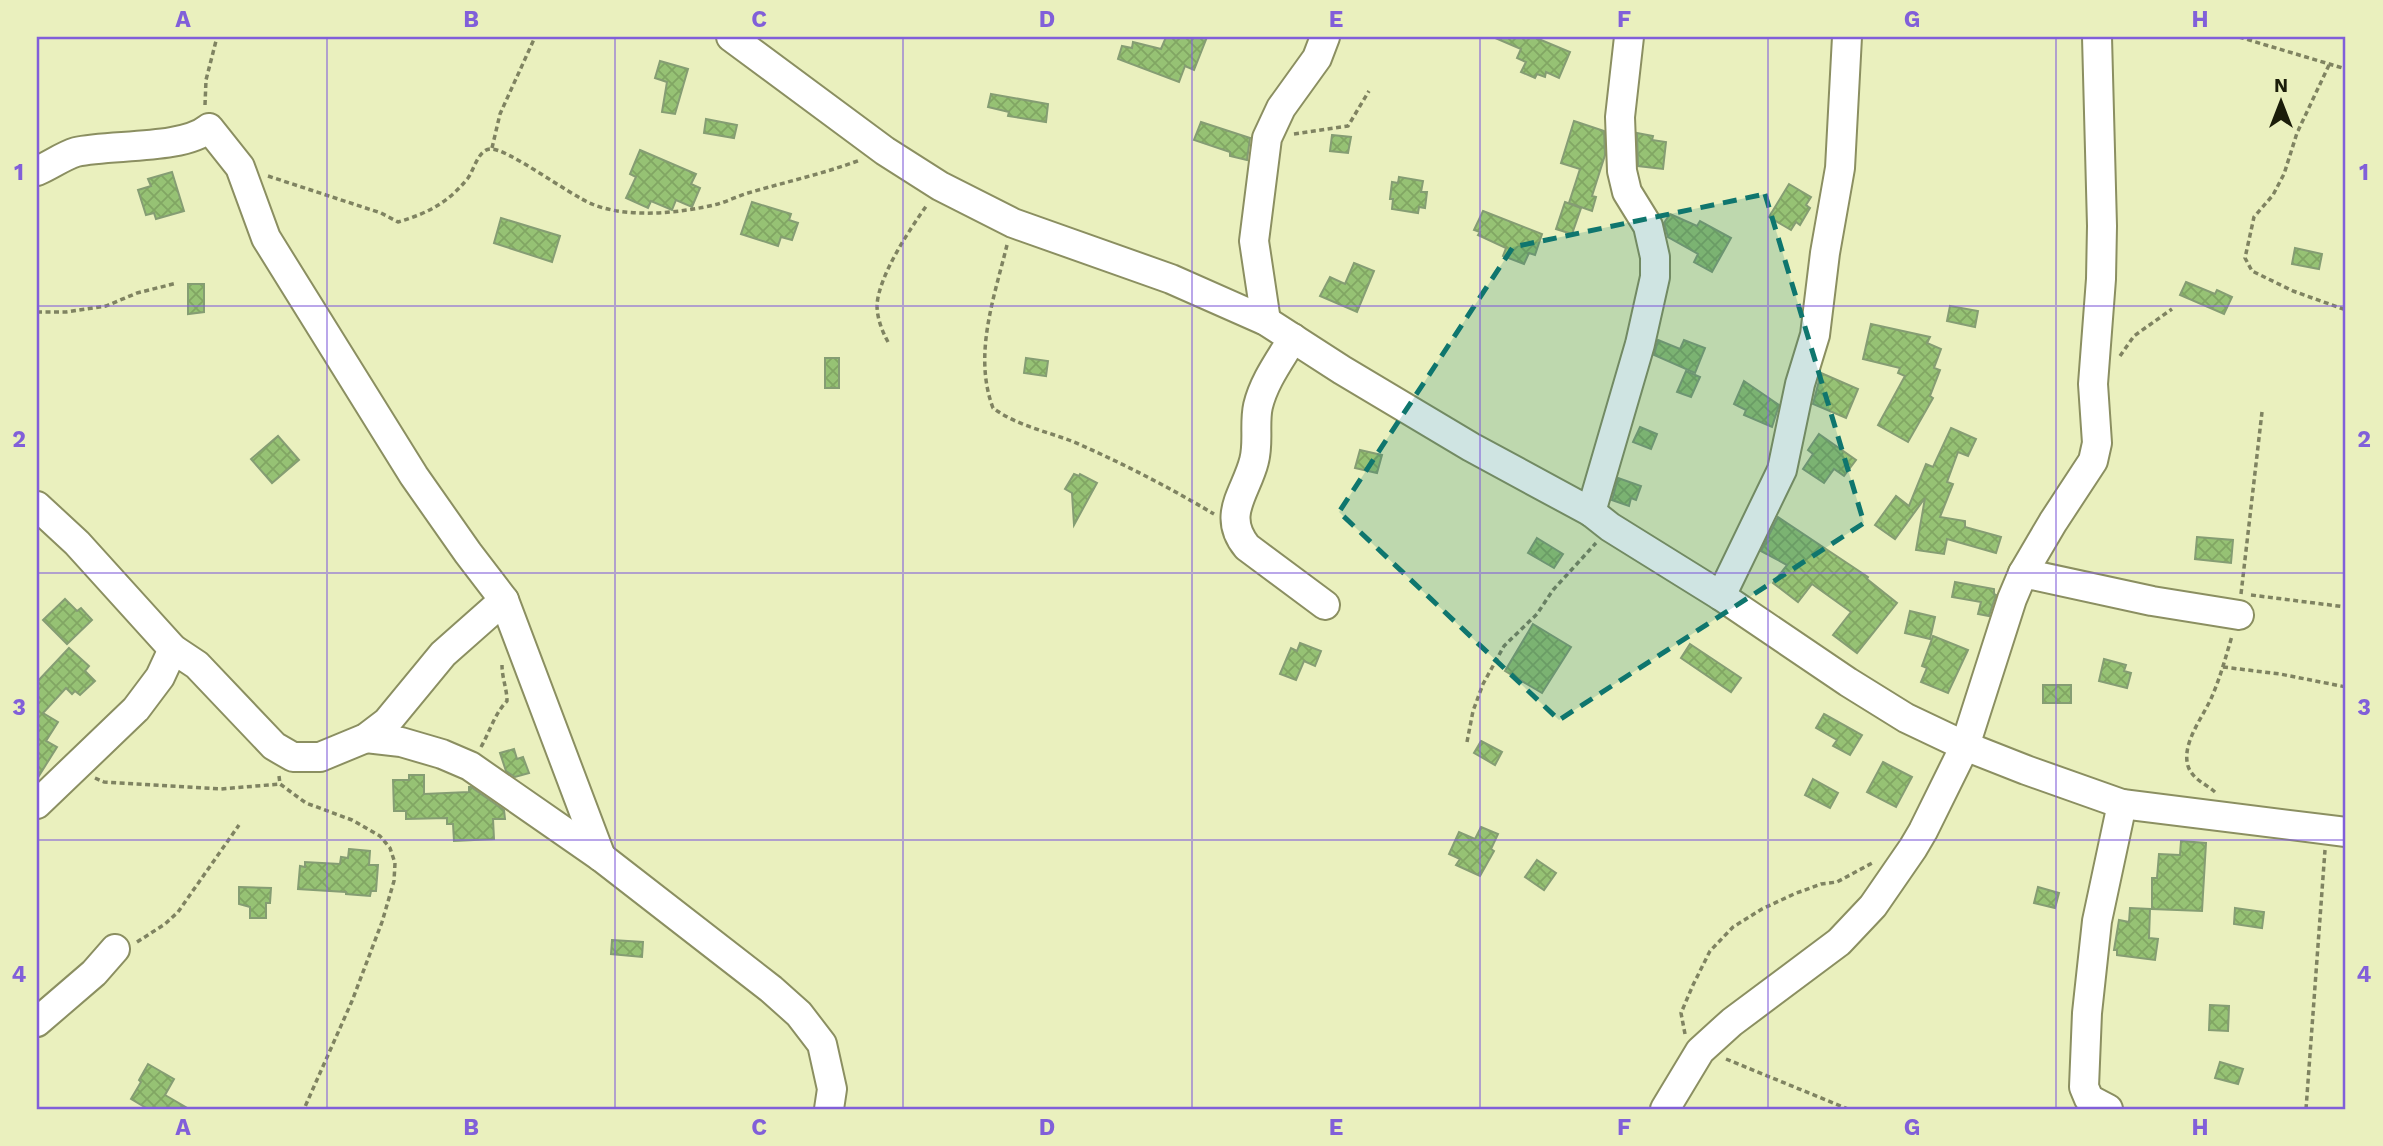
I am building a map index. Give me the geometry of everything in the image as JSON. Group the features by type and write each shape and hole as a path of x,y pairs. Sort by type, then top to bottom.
{"street":[{"path":"731,37 885,151 940,186 1013,223 1171,279 1266,321 1471,447 1600,520 1721,596 1906,719 1965,746 2122,804 2336,831"},
{"path":"1266,321 1254,241 1267,138 1281,108 1317,58 1325,37"},
{"path":"1600,520 1655,277 1655,257 1648,226 1627,192 1622,171 1620,117 1629,37"},
{"path":"1721,596 1782,470 1800,384 1815,335 1825,253 1840,168 1847,37"},
{"path":"1665,1109 1700,1051 1732,1022 1839,942 1873,906 1923,831 1965,746 2012,599 2023,573 2093,461 2097,443 2093,384 2102,226 2097,37"},
{"path":"37,172 74,153 172,141 200,135 209,128 235,159 266,238 414,476 468,554 504,600 601,857"},
{"path":"1293,338 1265,386 1258,408 1254,462 1238,502 1235,527 1247,547 1325,605"},
{"path":"37,506 77,543 173,649 197,665 274,746 293,757 320,757 366,738 387,722 443,654 504,600"},
{"path":"2023,573 2152,601 2240,604"},
{"path":"37,804 136,709 160,677 173,649"},
{"path":"366,738 401,742 442,754 470,766 601,857 771,989 799,1014 822,1044 832,1089 829,1109"},
{"path":"2108,1109 2089,1098 2084,1087 2087,1013 2097,921 2122,804"},
{"path":"37,1022 94,973 116,949"}],"path":[{"path":"209,128 204,92 217,37"},
{"path":"492,148 500,114 535,37"},
{"path":"2239,37 2346,69"},
{"path":"2329,65 2297,133 2284,174 2273,195 2254,217 2245,258 2252,271 2293,291 2346,310"},
{"path":"1267,138 1348,126 1369,91"},
{"path":"235,159 275,179 381,213 398,222 426,214 451,197 470,176 481,154 492,148 519,160 591,204 612,211 664,212 720,203 885,151"},
{"path":"888,342 878,317 880,290 903,239 940,186"},
{"path":"1013,223 986,332 984,366 993,408 1020,424 1080,444 1166,485 1235,527"},
{"path":"37,312 66,312 106,306 137,293 177,284"},
{"path":"2116,363 2134,336 2172,309"},
{"path":"1467,743 1483,684 1504,646 1537,614 1600,520"},
{"path":"2240,604 2346,607"},
{"path":"476,756 495,721 497,711 507,701 502,658"},
{"path":"2223,667 2280,674 2346,687"},
{"path":"274,746 281,784"},
{"path":"75,768 104,782 221,789 281,784 306,803 352,820 380,836 390,848 395,863 394,881 377,934 352,1002 303,1109"},
{"path":"116,949 129,947 165,924 178,912 239,825"},
{"path":"2306,1109 2336,831"},
{"path":"1848,1109 1731,1060 1700,1051 1685,1034 1681,1013 1710,951 1733,927 1794,894 1821,884 1837,882 1876,861"}],"highlighted area":[{"path":"1765,194 1864,523 1559,720 1339,512 1513,247"}],"building":[{"path":"1166,37 1207,37 1194,70 1185,66 1179,82 1118,59 1122,46 1132,48 1133,42 1161,49"},
{"path":"1493,37 1534,37 1570,52 1559,78 1546,72 1545,77 1537,74 1535,78 1521,72 1526,62 1517,58 1521,49"},
{"path":"660,61 688,69 675,114 662,112 667,82 655,78"},
{"path":"991,94 1048,104 1046,122 1008,116 1009,112 988,107"},
{"path":"706,119 737,125 734,138 704,133"},
{"path":"1574,121 1604,131 1605,155 1592,196 1596,197 1592,211 1569,203 1580,169 1561,163"},
{"path":"1201,122 1250,138 1247,160 1230,156 1230,152 1194,140"},
{"path":"1637,133 1653,136 1652,140 1666,142 1663,169 1638,166"},
{"path":"1332,135 1351,137 1348,153 1330,151"},
{"path":"640,150 696,174 691,184 700,188 692,207 676,200 672,210 651,201 648,208 626,198 636,177 630,174"},
{"path":"172,172 184,211 156,219 154,213 146,215 138,190 151,186 148,179"},
{"path":"1399,177 1423,181 1421,192 1427,192 1425,208 1419,207 1418,213 1392,209 1392,182 1398,183"},
{"path":"1789,184 1811,197 1806,205 1810,208 1800,225 1796,222 1791,230 1769,217"},
{"path":"752,202 791,214 789,220 798,223 792,240 781,237 778,246 741,234"},
{"path":"1565,202 1581,208 1572,234 1556,229"},
{"path":"1483,211 1542,234 1535,255 1529,253 1524,264 1503,256 1506,248 1478,235 1480,232 1474,230"},
{"path":"1670,214 1697,226 1700,221 1731,238 1712,272 1694,262 1698,254 1668,237 1664,223"},
{"path":"501,218 560,236 552,262 494,243"},
{"path":"2295,248 2322,254 2319,269 2292,264"},
{"path":"1354,263 1374,271 1357,312 1320,296 1330,277 1345,284"},
{"path":"2186,282 2215,294 2217,290 2232,297 2224,314 2180,295"},
{"path":"188,284 204,284 204,312 188,314"},
{"path":"1950,306 1978,311 1975,327 1947,321"},
{"path":"1871,324 1930,337 1927,343 1941,349 1934,368 1940,370 1930,396 1933,398 1908,442 1878,425 1905,376 1898,373 1900,368 1863,359"},
{"path":"1658,340 1680,349 1684,340 1705,348 1695,373 1654,355"},
{"path":"825,358 839,358 839,388 825,388"},
{"path":"1026,358 1048,361 1046,376 1024,373"},
{"path":"1686,371 1700,377 1691,397 1677,392"},
{"path":"1821,373 1858,389 1846,418 1813,404"},
{"path":"1744,381 1779,405 1772,427 1744,415 1746,410 1734,404"},
{"path":"1640,427 1657,434 1651,449 1633,442"},
{"path":"1951,428 1976,439 1968,456 1958,452 1947,482 1953,484 1940,517 1965,521 1965,527 2001,537 1996,553 1947,539 1944,554 1916,550 1925,498 1895,539 1875,525 1896,496 1909,506 1926,464 1933,467"},
{"path":"1819,434 1856,460 1844,476 1834,469 1824,483 1803,469 1813,454 1808,450"},
{"path":"278,436 299,460 272,483 251,459"},
{"path":"1360,450 1382,455 1377,473 1355,468"},
{"path":"1074,474 1080,474 1097,483 1074,525 1072,493 1065,489"},
{"path":"1618,478 1641,486 1636,500 1631,498 1629,506 1612,500"},
{"path":"1778,517 1868,577 1867,579 1897,603 1857,653 1833,635 1851,612 1812,584 1798,602 1773,583 1787,565 1761,551"},
{"path":"2197,537 2233,540 2231,563 2195,559"},
{"path":"1537,538 1563,554 1554,568 1528,553"},
{"path":"1955,582 1994,589 1996,595 1989,616 1978,614 1981,602 1952,597"},
{"path":"65,599 77,611 81,608 92,620 67,644 43,620"},
{"path":"1910,611 1935,617 1930,639 1905,633"},
{"path":"1533,624 1571,647 1542,693 1505,671"},
{"path":"1933,636 1968,650 1948,693 1921,682 1927,668 1922,666"},
{"path":"1300,643 1321,651 1315,666 1304,661 1296,680 1280,674 1291,648 1297,651"},
{"path":"1690,644 1741,678 1731,692 1681,658"},
{"path":"69,648 89,666 85,671 95,681 80,695 75,691 72,694 66,688 43,713 58,722 46,741 57,747 37,779 37,682"},
{"path":"2104,659 2126,665 2124,671 2131,673 2127,688 2099,681"},
{"path":"2043,685 2071,685 2071,703 2043,703"},
{"path":"1824,714 1862,735 1850,755 1833,746 1837,740 1816,728"},
{"path":"1481,741 1502,752 1495,765 1474,753"},
{"path":"514,749 517,759 523,757 529,773 515,777 506,771 500,753"},
{"path":"1883,762 1912,777 1896,807 1867,792"},
{"path":"409,775 424,775 424,794 469,792 471,787 504,810 505,819 493,819 494,839 454,841 453,824 447,824 447,818 406,819 406,811 394,811 393,780 409,780"},
{"path":"1813,779 1838,793 1830,808 1805,795"},
{"path":"1481,827 1498,834 1491,849 1494,851 1480,876 1456,865 1460,859 1449,854 1459,832 1475,839"},
{"path":"2181,841 2206,843 2202,911 2152,909 2152,878 2157,878 2159,854 2180,855"},
{"path":"349,849 370,851 369,865 378,865 376,891 371,891 370,896 298,889 300,866 305,867 305,862 340,864 341,857 348,858"},
{"path":"1537,860 1556,873 1544,890 1525,877"},
{"path":"239,887 271,888 270,903 266,903 266,918 250,918 250,907 239,904"},
{"path":"2038,887 2059,893 2055,908 2034,903"},
{"path":"2130,908 2150,909 2149,938 2158,939 2155,960 2117,955 2117,950 2114,950 2119,920 2129,922"},
{"path":"2235,908 2264,912 2262,928 2234,924"},
{"path":"612,940 643,942 642,957 611,954"},
{"path":"2210,1005 2229,1006 2228,1031 2209,1030"},
{"path":"2220,1062 2243,1069 2238,1084 2215,1078"},
{"path":"148,1064 174,1079 165,1095 189,1109 148,1109 131,1099"}]}
